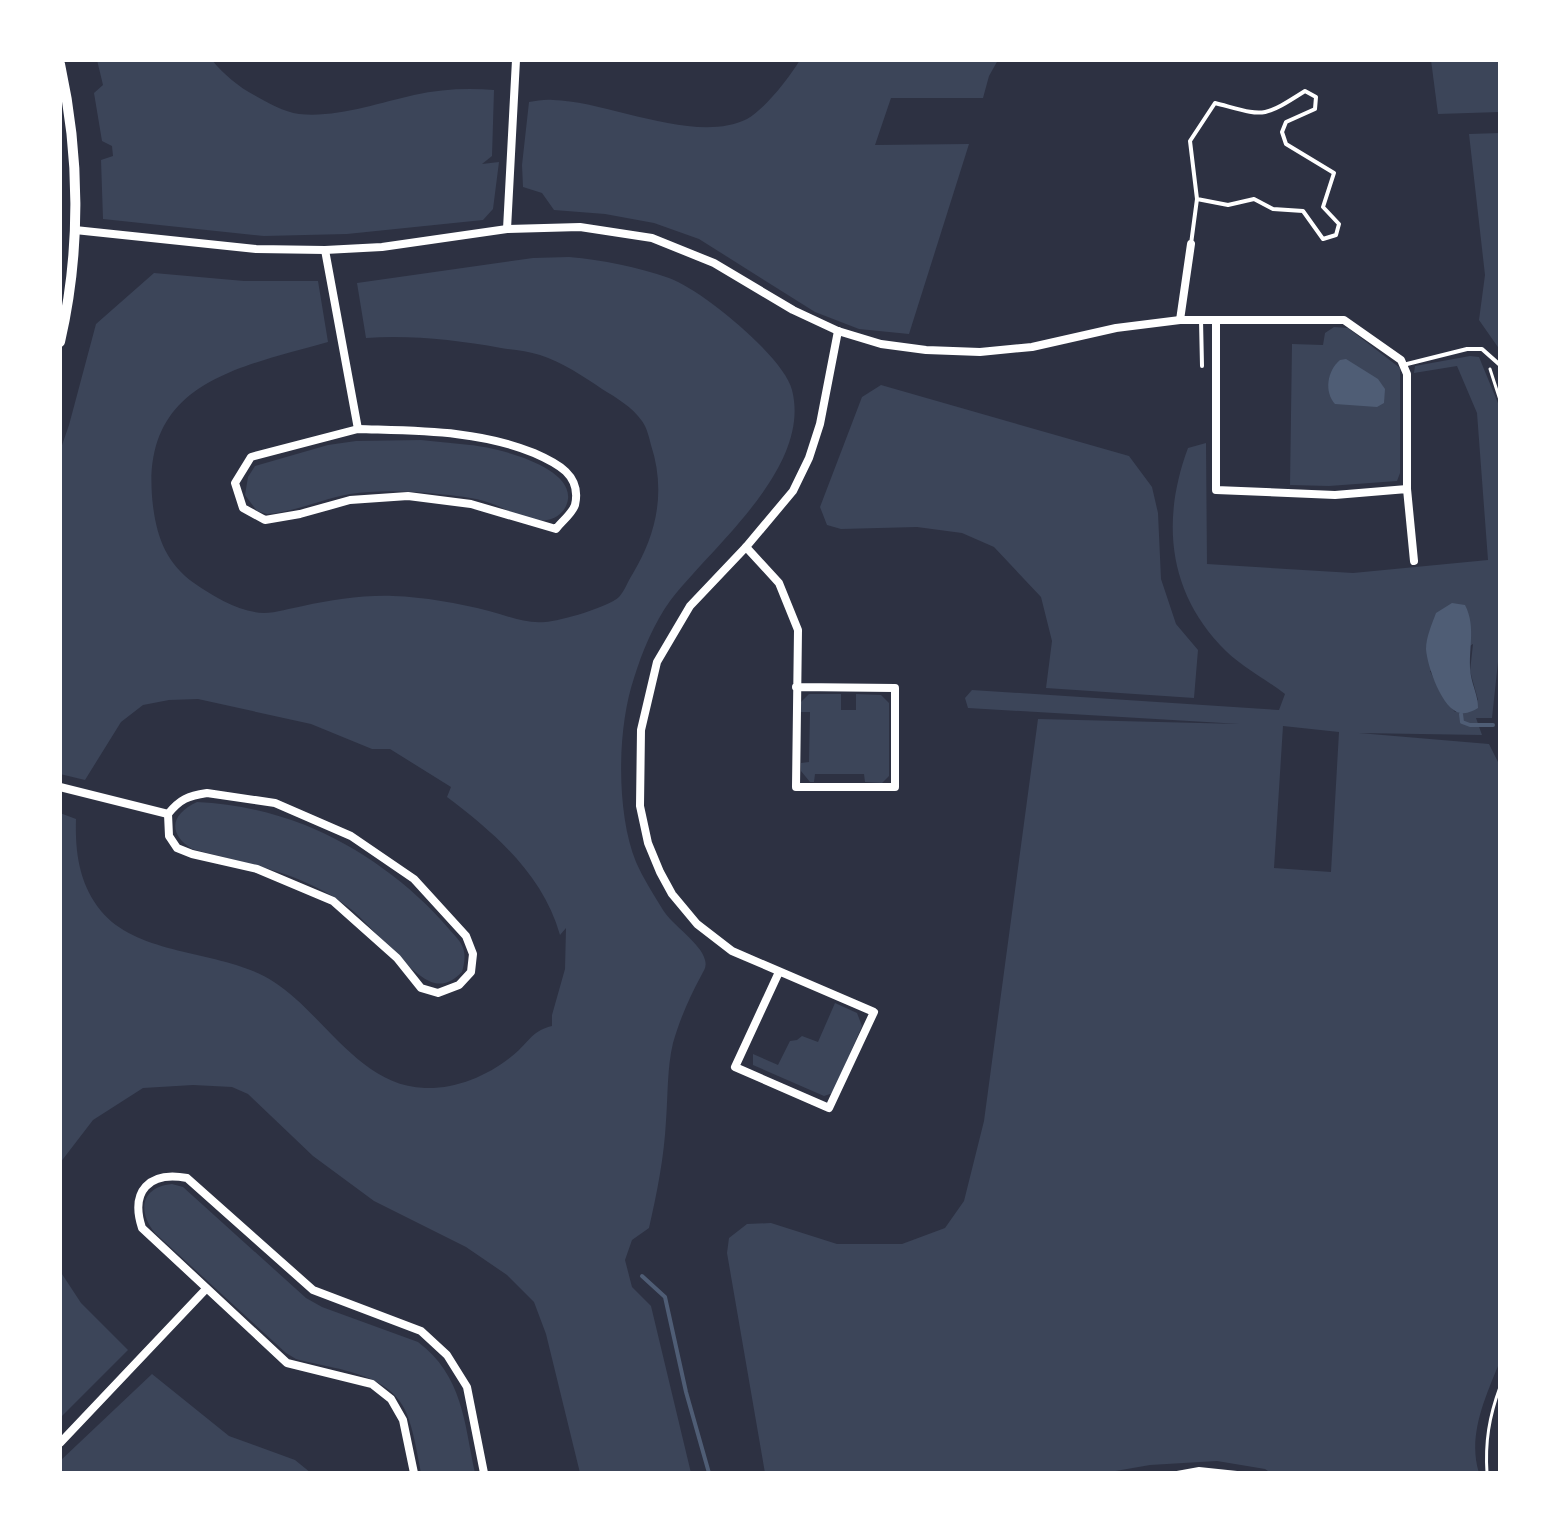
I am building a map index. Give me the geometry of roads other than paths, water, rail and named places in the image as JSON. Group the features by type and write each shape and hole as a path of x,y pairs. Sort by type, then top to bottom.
{"street":[{"path":"507,229 516,60"},
{"path":"60,64 69,104 76,184 75,230 60,342"},
{"path":"75,230 256,249 325,250 382,247 507,229 580,227 652,238 714,263 793,310 838,331 881,344 926,350 980,352 1032,347 1116,328 1180,320 1344,320 1401,360 1407,374 1407,489 1414,561"},
{"path":"1180,320 1191,244"},
{"path":"325,250 358,429"},
{"path":"1216,320 1216,490 1335,495 1407,489"},
{"path":"779,972 735,1067 829,1108 874,1012 732,951 690,918 660,872 648,843 640,806 641,730 657,662 690,606 793,491 809,458 820,424 838,331"},
{"path":"358,429 446,431 503,440 560,464 575,487 574,508 556,529 471,504 408,496 350,500 265,520 243,508 235,483 251,457 358,429"},
{"path":"746,547 779,583 798,630 796,687 796,787 895,787 895,688 796,687"},
{"path":"60,787 168,814"},
{"path":"207,793 275,803 351,836 414,879 466,936 473,954 471,972 459,985 438,993 421,988 397,958 333,901 257,869 177,848 169,836 168,814 178,801 207,793"},
{"path":"414,1473 403,1420 391,1399 372,1384 287,1363 142,1228 137,1213 138,1199 146,1186 158,1177 172,1175 187,1178 313,1290 421,1331 447,1355 467,1387 484,1473"},
{"path":"60,1443 206,1289"}],"lane":[{"path":"1191,244 1197,199 1190,141 1215,103 1252,113 1270,114 1305,91 1316,97 1315,109 1286,122 1282,132 1286,144 1334,173 1323,207 1339,224 1336,235 1323,239 1303,211 1273,209 1254,199 1228,205 1197,199"},
{"path":"1201,320 1202,366"},
{"path":"1403,365 1467,349 1482,349 1500,365"},
{"path":"1177,1473 1199,1469 1237,1473"}],"waterway":[{"path":"1461,714 1462,722 1470,725 1493,725"},
{"path":"642,1276 665,1297 686,1392 709,1473"}]}
